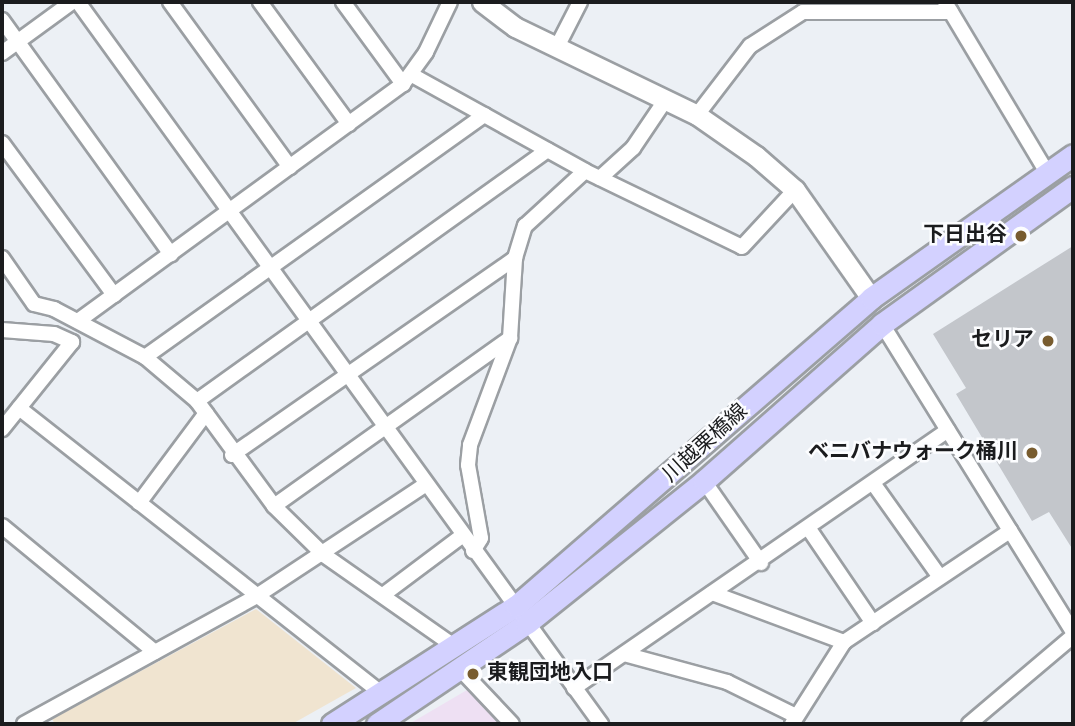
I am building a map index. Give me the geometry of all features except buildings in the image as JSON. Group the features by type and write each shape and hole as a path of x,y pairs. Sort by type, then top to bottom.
{"main road":[{"name":"川越栗橋線","path":"377,724 461,670 871,298 1046,171 1073,155"},
{"name":"川越栗橋線","path":"332,724 384,695 457,648 522,615 704,481 882,324 1073,187"}],"street":[{"path":"2,53 72,2"},
{"path":"78,2 425,485 601,724"},
{"path":"170,2 290,167"},
{"path":"260,2 349,124"},
{"path":"343,2 407,79 484,115 585,171 742,247 795,190"},
{"path":"78,321 407,79 450,2"},
{"path":"482,2 557,47 697,115 795,190 871,298"},
{"path":"557,47 580,2"},
{"path":"697,115 750,46 803,12 948,7 1046,171"},
{"path":"2,20 171,254"},
{"path":"600,178 634,148 666,99"},
{"path":"145,357 484,115"},
{"path":"2,143 114,295"},
{"path":"139,503 201,407 308,321 547,150"},
{"path":"473,551 481,538 468,465 470,444 510,338 515,258 524,226 585,171"},
{"path":"2,258 34,304 78,321 145,357 201,407 232,455 274,506 324,555 457,648"},
{"path":"232,455 515,258"},
{"path":"882,324 1073,634 969,724"},
{"path":"2,330 54,334 72,342 2,429"},
{"path":"274,506 510,338"},
{"path":"19,408 255,597 384,695"},
{"path":"574,688 712,593 761,563 948,430"},
{"path":"704,481 761,563"},
{"path":"873,483 939,576"},
{"path":"24,724 255,597 324,555 425,485"},
{"path":"2,526 155,652"},
{"path":"809,529 873,623"},
{"path":"624,654 727,682 794,720 844,642 1010,531"},
{"path":"383,595 462,536"},
{"path":"712,593 844,642"},
{"path":"461,670 513,724"}],"shaded area":[{"path":"256,609 356,688 292,724 55,724 52,719"},
{"path":"467,690 503,724 409,724"}],"place":[{"name":"下日出谷","path":"1021,236"},
{"name":"セリア","path":"1048,341"},
{"name":"ベニバナウォーク桶川","path":"1032,453"},
{"name":"東観団地入口","path":"473,674"}]}
